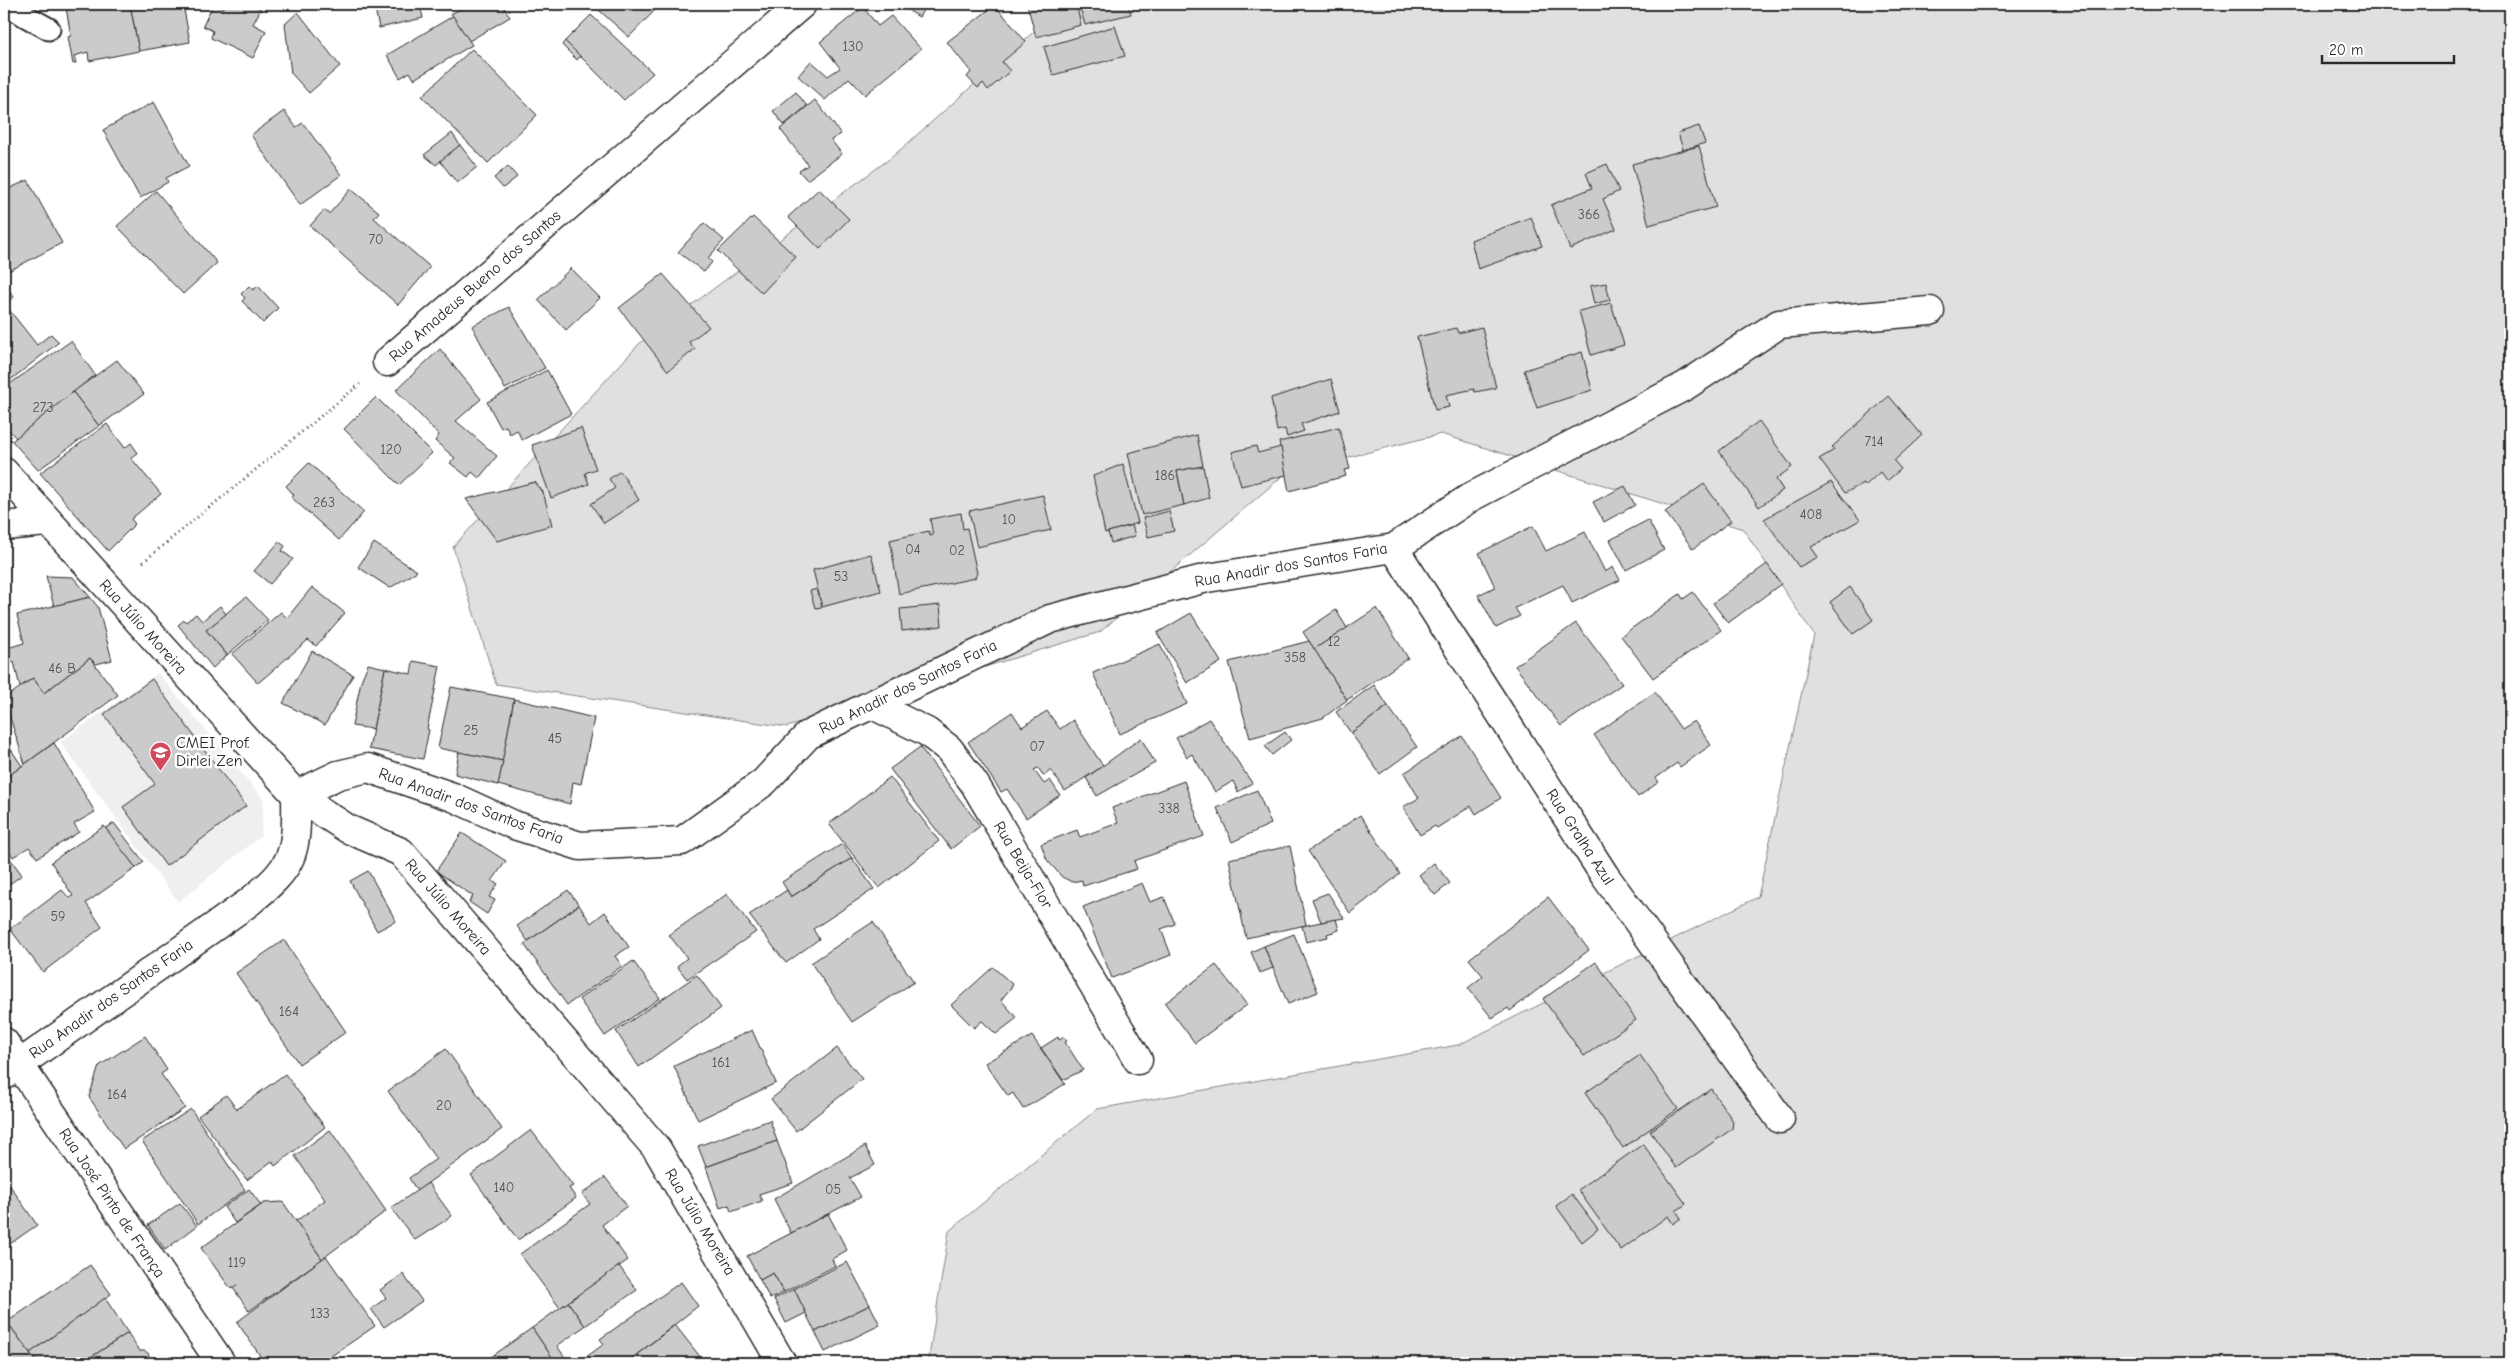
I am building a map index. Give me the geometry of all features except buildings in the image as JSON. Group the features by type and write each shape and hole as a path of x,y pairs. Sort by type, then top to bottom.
{"street":[{"name":"Rua Amadeus Bueno dos Santos","path":"387,362 802,4"},
{"name":"Rua Anadir dos Santos Faria","path":"11,1069 248,903 277,879 290,859 297,838 296,795 338,775 368,768 453,797 514,824 580,846 682,842 764,782 808,735 1050,619 1207,578 1394,548 1471,497 1685,386 1780,324 1930,311"},
{"name":"Rua Júlio Moreira","path":"4,472 296,795 348,829 401,852 657,1149 782,1363"},
{"path":"4,526 48,522"},
{"name":"Rua Gralha Azul","path":"1394,548 1605,876 1780,1119"},
{"name":"Rua Beija-Flor","path":"872,705 927,732 948,749 974,782 1138,1060"},
{"name":"Rua José Pinto de França","path":"4,1042 11,1069 221,1363"}],"lane":[{"path":"4,4 49,29"}],"path":[{"name":"Rua Amadeus Bueno dos Santos","path":"143,562 387,362"}],"shaded area":[{"path":"1065,4 2510,4 2510,1363 928,1363 949,1231 1097,1109 1458,1045 1758,897 1814,635 1743,529 1441,434 1286,473 1100,632 787,727 496,684 453,547 640,343 892,157"},
{"name":"CMEI Prof. Dirlei Zen","path":"158,673 264,800 261,836 178,902 60,742"}],"place":[{"name":"CMEI Prof. Dirlei Zen","path":"160,771"}]}
